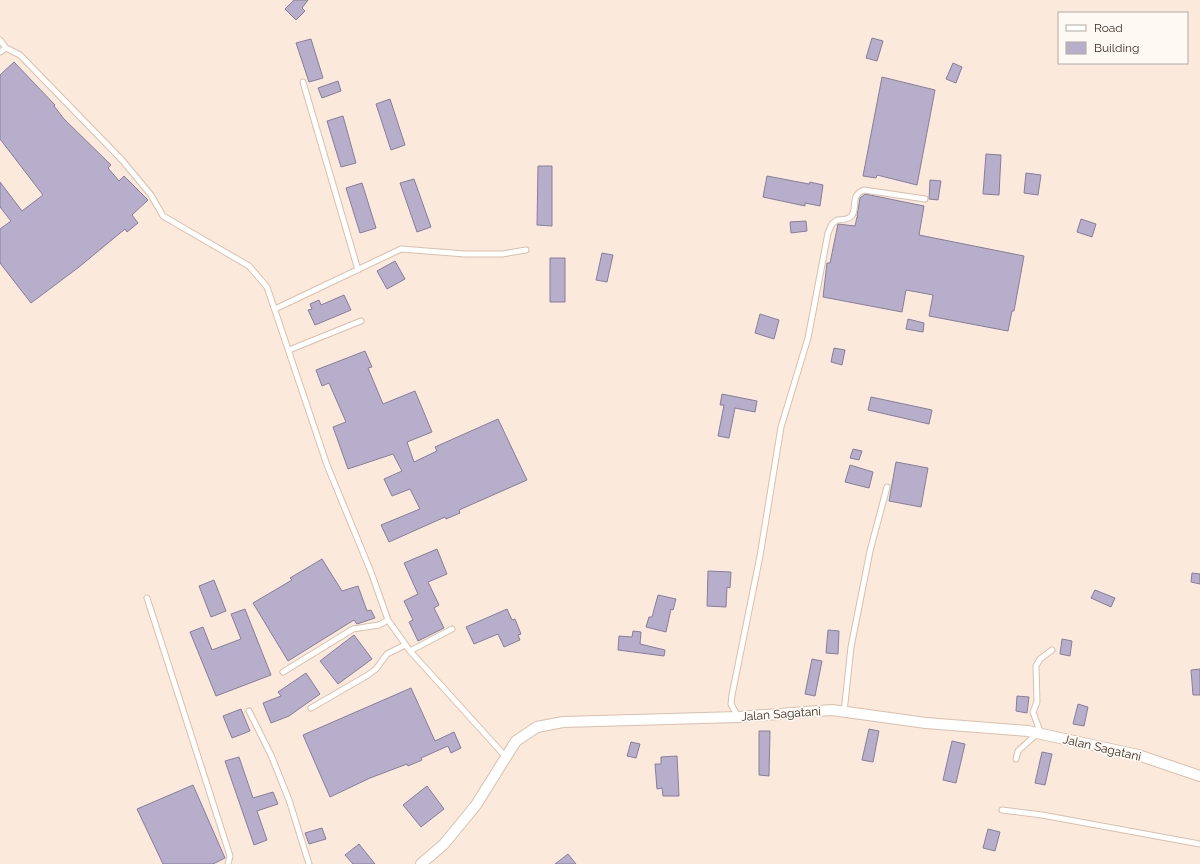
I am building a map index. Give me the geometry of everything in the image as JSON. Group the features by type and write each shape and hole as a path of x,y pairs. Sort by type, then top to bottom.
{"street":[{"name":"Jalan Sagatani","path":"421,864 444,844 476,805 505,756 516,741 537,727 563,722 738,717 816,711 844,712 926,723 1028,731 1138,755 1200,776"}],"lane":[{"path":"0,40 6,48 20,55 122,160 151,195 163,216 249,266 267,287 327,465 371,572 388,620 410,651 505,756"},
{"path":"0,52 6,48"},
{"path":"304,82 358,270"},
{"path":"738,717 731,704 732,695 760,556 781,427 808,338 828,232 832,224 837,220 847,220 851,217 854,213 855,197 858,192 864,190 925,199"},
{"path":"275,309 401,249 465,254 502,254 526,250"},
{"path":"289,350 361,321"},
{"path":"844,712 851,647 870,551 887,487"},
{"path":"146,598 230,856 228,864"},
{"path":"282,672 353,629 378,625 388,620"},
{"path":"410,651 452,629"},
{"path":"311,708 376,670 388,654 406,645"},
{"path":"1016,759 1018,752 1039,733 1033,712 1037,702 1036,666 1040,659 1052,650"},
{"path":"249,711 271,755 290,800 309,864"},
{"path":"1002,810 1042,815 1200,844"}],"building":[{"path":"294,0 308,0 302,8 305,11 296,20 285,9"},
{"path":"872,38 883,41 877,61 866,58"},
{"path":"311,39 323,78 309,82 296,43"},
{"path":"14,62 55,105 54,106 64,119 111,165 108,168 119,181 124,176 148,200 132,215 138,223 127,232 125,229 79,267 31,303 0,263 0,229 11,221 0,207 0,182 22,211 43,195 0,139 0,75"},
{"path":"953,63 962,67 956,83 946,79"},
{"path":"882,77 935,90 917,185 877,175 876,178 863,176"},
{"path":"338,81 341,91 322,98 318,88"},
{"path":"390,99 405,145 391,150 376,104"},
{"path":"343,116 356,163 341,167 327,121"},
{"path":"986,154 1001,155 999,195 983,194"},
{"path":"538,166 552,166 552,226 537,225"},
{"path":"1026,173 1041,175 1038,195 1024,193"},
{"path":"767,176 809,184 810,182 823,185 820,206 805,203 805,206 763,197"},
{"path":"414,179 431,227 417,232 400,183"},
{"path":"930,180 941,181 938,200 929,199"},
{"path":"362,183 376,228 360,233 346,188"},
{"path":"865,194 924,206 919,235 1024,256 1014,311 1012,311 1008,331 929,316 933,295 906,290 902,312 823,297 827,263 830,263 838,224 855,226 858,217 860,198"},
{"path":"1081,219 1096,224 1092,237 1077,232"},
{"path":"806,221 807,231 791,233 790,222"},
{"path":"602,253 613,255 607,282 596,280"},
{"path":"550,258 565,258 565,302 550,302"},
{"path":"395,261 405,279 387,289 377,271"},
{"path":"344,295 351,310 315,325 308,310 312,309 310,304 319,300 321,305"},
{"path":"760,314 779,320 774,339 755,333"},
{"path":"908,319 924,323 923,332 906,329"},
{"path":"834,348 845,350 842,365 831,362"},
{"path":"365,351 372,367 368,368 383,404 415,391 432,432 407,442 414,462 437,451 435,447 498,419 527,480 459,510 460,513 446,519 445,517 389,542 381,525 420,509 410,489 392,496 384,479 402,471 393,454 348,469 333,427 346,422 329,383 322,386 316,370"},
{"path":"722,394 757,401 755,412 735,408 729,438 718,436 724,405 720,405"},
{"path":"871,397 932,410 929,424 868,410"},
{"path":"853,449 862,451 859,460 850,458"},
{"path":"896,462 928,468 921,507 889,501"},
{"path":"850,465 873,472 869,488 845,482"},
{"path":"437,549 447,574 428,582 439,605 434,608 444,628 418,641 409,622 413,620 404,601 418,594 404,563"},
{"path":"322,559 342,591 358,586 367,611 371,610 375,618 357,624 354,620 288,661 253,603 292,580 290,578"},
{"path":"708,571 731,572 730,588 727,587 726,607 707,606"},
{"path":"1192,573 1200,574 1200,584 1191,582"},
{"path":"214,580 226,611 211,617 199,586"},
{"path":"1095,590 1115,598 1111,607 1091,598"},
{"path":"658,595 676,599 673,610 671,609 666,632 646,627 649,617 652,617"},
{"path":"245,609 271,675 216,696 190,632 203,627 212,650 241,639 231,614"},
{"path":"507,609 512,620 515,619 521,634 518,635 520,640 504,647 498,634 474,644 466,627"},
{"path":"828,630 839,631 838,654 826,653"},
{"path":"633,631 641,632 640,644 665,650 664,656 618,650 619,636 632,637"},
{"path":"354,635 372,659 338,684 320,661"},
{"path":"1062,639 1072,641 1070,656 1060,654"},
{"path":"812,659 822,661 815,696 805,694"},
{"path":"1200,669 1200,695 1193,695 1191,670"},
{"path":"306,673 320,694 289,716 271,723 263,703 281,696 278,692"},
{"path":"411,688 435,741 454,732 461,748 451,753 448,746 421,758 422,760 370,778 330,797 303,735"},
{"path":"1017,696 1029,697 1027,713 1016,711"},
{"path":"1078,704 1088,707 1084,726 1073,724"},
{"path":"241,709 250,731 232,738 223,716"},
{"path":"869,729 879,731 873,762 862,760"},
{"path":"759,731 770,731 769,776 759,775"},
{"path":"952,741 965,744 956,783 943,780"},
{"path":"631,742 640,744 636,758 627,756"},
{"path":"1042,752 1052,754 1045,785 1035,783"},
{"path":"677,756 679,796 663,796 662,788 657,789 655,764 661,764 661,757"},
{"path":"239,757 253,798 273,792 278,804 257,811 267,840 254,845 225,761"},
{"path":"193,785 225,858 213,864 163,864 137,809"},
{"path":"427,786 444,809 421,827 403,805"},
{"path":"322,828 326,839 309,844 305,833"},
{"path":"988,829 1000,832 995,851 983,848"},
{"path":"359,844 375,864 353,864 345,855"},
{"path":"568,854 576,864 555,864"}]}
